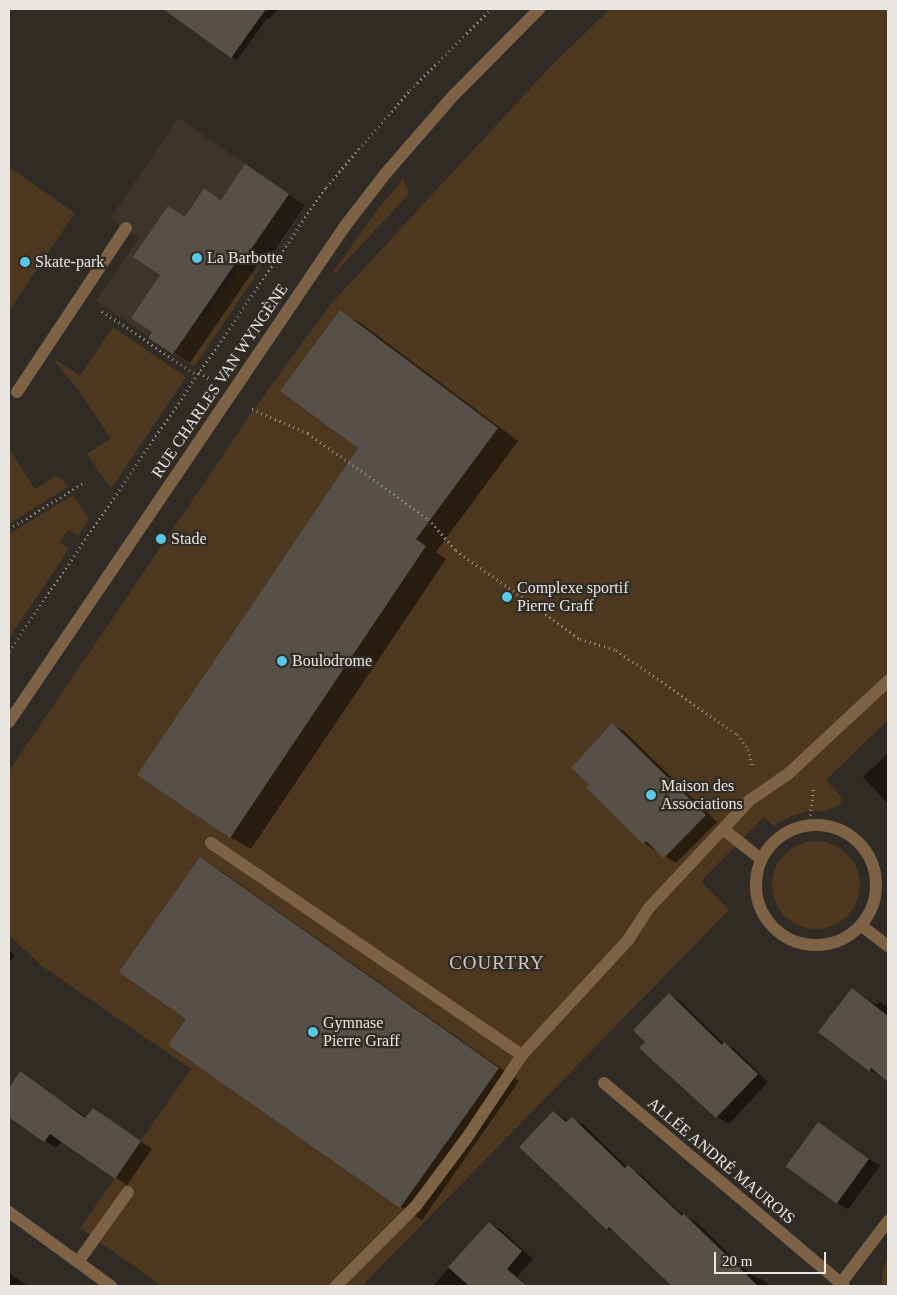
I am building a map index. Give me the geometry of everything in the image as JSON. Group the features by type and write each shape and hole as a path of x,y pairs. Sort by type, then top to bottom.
{"street":[{"name":"RUE CHARLES VAN WYNGÈNE","path":"9,722 345,226 386,173 452,97 539,9"},
{"path":"17,392 126,228"},
{"path":"336,1286 416,1206 466,1139 522,1054 628,940 648,909 724,830 750,800 788,774 888,680"},
{"path":"803,826 830,826 850,834 865,848 875,874 877,888 872,908 862,926 847,938 828,945 809,946 791,940 775,930 763,914 756,896 756,877 761,859 773,842 790,830 803,826"},
{"path":"724,830 761,859"},
{"path":"211,843 522,1054"},
{"path":"862,926 888,946"},
{"name":"ALLÉE ANDRÉ MAUROIS","path":"604,1083 843,1284 888,1221"},
{"path":"78,1262 128,1192"},
{"path":"9,1212 111,1286"}],"path":[{"path":"10,648 326,187 410,90 491,9"},
{"path":"80,296 197,375"},
{"path":"277,420 308,433 428,519 456,550 580,639 616,650 737,734 748,749 753,763 750,800"},
{"path":"9,529 85,482"}],"shaded area":[{"name":"Complexe sportif Pierre Graff","path":"610,9 888,9 888,720 826,780 844,800 838,806 821,812 812,811 793,815 773,826 764,817 701,881 729,910 362,1286 162,1286 80,1228 191,1069 42,966 9,935 9,771 259,402 331,304 549,68"},
{"name":"La Barbotte","path":"178,118 304,204 194,367 96,301 139,238 110,219"},
{"name":"Skate-park","path":"9,167 75,213 9,311"},
{"path":"403,179 409,192 408,195 335,273 333,272 375,213"},
{"path":"240,267 255,277 194,367 174,353 197,319 202,322"},
{"path":"113,327 186,377 111,489 87,454 111,438 76,387 55,362 57,360 80,376"},
{"path":"9,449 35,489 55,476 61,478 68,487 9,524"},
{"path":"73,495 89,519 78,536 68,530 60,542 69,549 11,635 9,634 9,534"},
{"path":"816,841 833,844 841,848 853,860 857,868 860,885 857,902 853,910 841,922 833,926 816,929 799,926 791,922 779,910 775,902 772,885 775,868 779,860 791,848 799,844"},
{"path":"888,1258 888,1286 882,1286 882,1271"}],"building":[{"path":"163,9 266,9 231,58"},
{"path":"245,164 289,194 245,258 241,255 173,354 148,338 152,332 131,318 160,275 133,257 168,206 185,217 204,188 221,200"},
{"name":"Boulodrome","path":"340,310 498,428 416,539 426,546 230,838 137,775 358,448 280,391"},
{"name":"Maison des Associations","path":"612,723 706,815 664,858 646,841 643,844 586,787 589,784 571,768"},
{"name":"Gymnase Pierre Graff","path":"200,857 499,1068 400,1208 168,1045 186,1019 119,972"},
{"path":"852,988 888,1016 888,1082 871,1068 869,1071 818,1032"},
{"path":"669,993 722,1045 724,1042 758,1074 716,1118 639,1048 645,1042 633,1030"},
{"path":"20,1071 85,1118 93,1108 141,1141 115,1179 50,1134 44,1142 9,1117 9,1088"},
{"path":"553,1111 566,1122 572,1117 625,1168 628,1165 682,1216 684,1214 758,1286 672,1286 609,1227 607,1230 519,1147"},
{"path":"818,1122 869,1159 837,1204 786,1166"},
{"path":"489,1222 522,1251 507,1269 527,1286 469,1286 448,1267"}],"place":[{"name":"La Barbotte","path":"197,258"},
{"name":"Skate-park","path":"25,262"},
{"name":"Stade","path":"161,539"},
{"name":"Complexe sportif Pierre Graff","path":"507,597"},
{"name":"Boulodrome","path":"282,661"},
{"name":"Maison des Associations","path":"651,795"},
{"name":"Gymnase Pierre Graff","path":"313,1032"}],"district":[{"name":"COURTRY","path":"497,963"}]}
